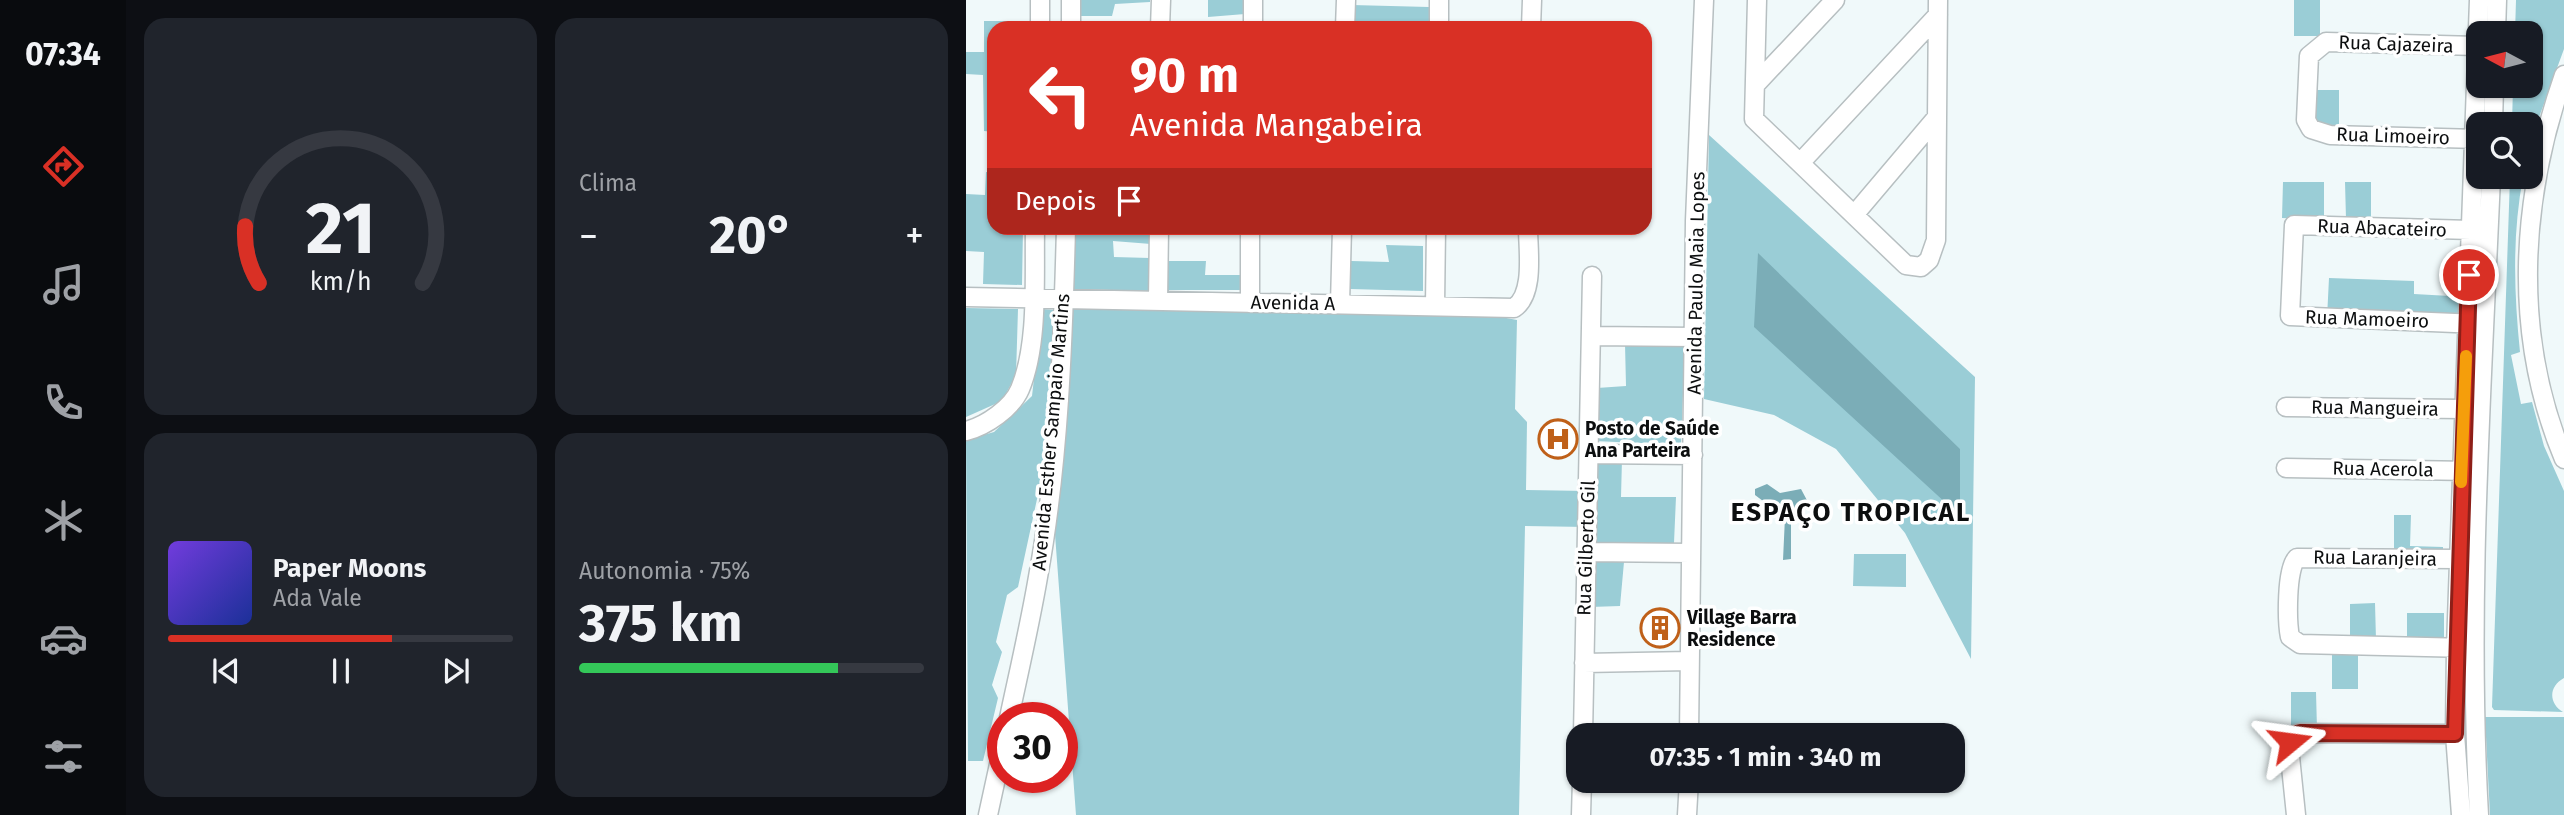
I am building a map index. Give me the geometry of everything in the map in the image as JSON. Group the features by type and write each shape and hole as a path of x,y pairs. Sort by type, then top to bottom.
{"street":[{"path":"1040,0 1040,21"},
{"path":"1071,0 1071,21"},
{"path":"1160,21 1161,0"},
{"path":"1253,0 1253,21"},
{"path":"1345,21 1346,0"},
{"path":"1439,0 1439,21"},
{"path":"1531,21 1532,0"},
{"name":"Avenida Paulo Maia Lopes","path":"1689,723 1695,221 1704,0"},
{"path":"1757,0 1754,119 1906,265 1921,267 1929,260 1936,240 1938,8"},
{"path":"1755,85 1835,0"},
{"path":"2478,21 2479,0"},
{"path":"2496,21 2497,0"},
{"path":"1800,163 1938,8"},
{"name":"Rua Cajazeira","path":"2316,48 2337,41 2466,46"},
{"name":"Rua Limoeiro","path":"2316,48 2309,56 2306,69 2306,120 2311,129 2330,135 2466,139"},
{"path":"2564,75 2547,123 2533,185 2526,272 2529,325 2539,384 2564,459"},
{"path":"1854,215 1937,117"},
{"path":"2473,189 2470,230 2476,324 2471,471 2474,735 2479,815"},
{"path":"2461,815 2455,734 2456,647 2459,559 2471,471 2463,409 2476,324 2490,189"},
{"name":"Rua Abacateiro","path":"2290,316 2294,225 2470,230"},
{"name":"Avenida Esther Sampaio Martins","path":"966,431 1001,412 1019,391 1027,364 1035,235"},
{"name":"Avenida Esther Sampaio Martins","path":"1012,702 1038,576 1051,481 1066,235"},
{"path":"1158,300 1159,235"},
{"path":"1250,235 1250,302"},
{"path":"1340,304 1342,235"},
{"path":"1435,306 1436,235"},
{"name":"Avenida A","path":"966,297 1514,308 1521,303 1528,276 1528,235"},
{"name":"Rua Gilberto Gil","path":"1583,723 1592,276"},
{"name":"Rua Mamoeiro","path":"2290,316 2476,324"},
{"path":"1591,336 1695,337"},
{"name":"Rua Mangueira","path":"2286,407 2463,409"},
{"path":"1589,454 1693,455"},
{"name":"Rua Acerola","path":"2286,468 2471,471"},
{"path":"1587,552 1691,553"},
{"name":"Rua Laranjeira","path":"2456,647 2294,642 2288,626 2292,561 2303,557 2459,559"},
{"path":"2456,647 2475,648"},
{"path":"1584,663 1689,661"},
{"path":"2296,815 2289,747 2291,736 2300,733 2455,734"},
{"path":"988,815 993,793"},
{"path":"1581,815 1582,793"},
{"path":"1688,815 1689,793"}],"shaded area":[{"path":"1078,0 1150,2 1115,4 1112,16 1077,16"},
{"path":"1208,0 1246,0 1245,14 1208,17"},
{"path":"2294,0 2320,0 2320,36 2294,36"},
{"path":"2516,0 2564,0 2564,49 2541,112 2512,112 2513,98 2543,98 2543,21 2515,21"},
{"path":"1352,5 1429,7 1429,21 1353,21"},
{"path":"984,21 987,21 987,131 984,131 983,75 966,74 966,52 984,52"},
{"path":"2313,90 2339,90 2339,127 2314,127"},
{"path":"1709,135 1975,377 1971,659 1905,533 1836,449 1774,415 1704,399"},
{"path":"986,172 987,235 1023,235 1022,285 983,284 984,252 966,251 966,194 985,195"},
{"path":"2283,182 2324,182 2324,220 2282,218"},
{"path":"2345,182 2371,182 2371,219 2346,219"},
{"path":"2510,189 2521,189 2515,264 2520,352 2511,355 2521,404 2532,402 2544,446 2564,491 2564,678 2555,685 2552,695 2555,704 2563,712 2494,710"},
{"path":"1074,235 1151,235 1151,244 1113,241 1114,257 1150,258 1150,291 1073,289"},
{"path":"1386,245 1423,246 1423,291 1350,289 1351,261 1389,262"},
{"path":"1758,253 1960,449 1960,516 1754,327"},
{"path":"1165,261 1206,261 1205,275 1240,275 1240,290 1165,290"},
{"path":"2329,278 2414,281 2414,294 2468,297 2468,324 2327,318"},
{"path":"1064,298 1485,314 1517,320 1515,409 1527,422 1526,490 1588,491 1587,527 1525,526 1519,815 1076,815 1078,702 1068,702 1051,481"},
{"path":"966,308 1018,309 1016,375 1002,401 966,417"},
{"path":"1042,309 1055,310 1042,476 1018,587 1007,595 996,642 1002,652 992,685 998,698 997,702 987,702 987,744 983,761 968,761 966,440 994,432 1032,396"},
{"path":"1625,344 1685,344 1681,445 1595,441 1597,388 1626,386"},
{"path":"1594,459 1622,459 1621,497 1676,497 1674,543 1592,545"},
{"path":"1767,484 1780,493 1801,489 1810,506 1791,520 1791,559 1783,560 1785,517 1788,513 1784,504 1767,504 1755,495 1755,489"},
{"path":"2394,515 2411,515 2410,546 2443,547 2443,553 2394,552"},
{"path":"1854,554 1906,554 1906,587 1853,586"},
{"path":"1593,560 1624,562 1620,606 1590,607"},
{"path":"2375,603 2376,640 2350,641 2350,604"},
{"path":"2407,613 2444,613 2444,639 2407,639"},
{"path":"2332,652 2358,652 2358,689 2332,689"},
{"path":"2291,692 2316,692 2317,729 2291,729"},
{"path":"2485,717 2564,717 2564,815 2490,815"}],"slow traffic":[{"path":"2461,482 2466,356"}],"place":[{"name":"Posto de Saúde Ana Parteira","path":"1558,439"},
{"name":"Village Barra Residence","path":"1660,628"}],"district":[{"name":"ESPAÇO TROPICAL","path":"1851,512"}],"route":[{"path":"2290,742 2291,736 2300,733 2455,734 2469,275"}]}
